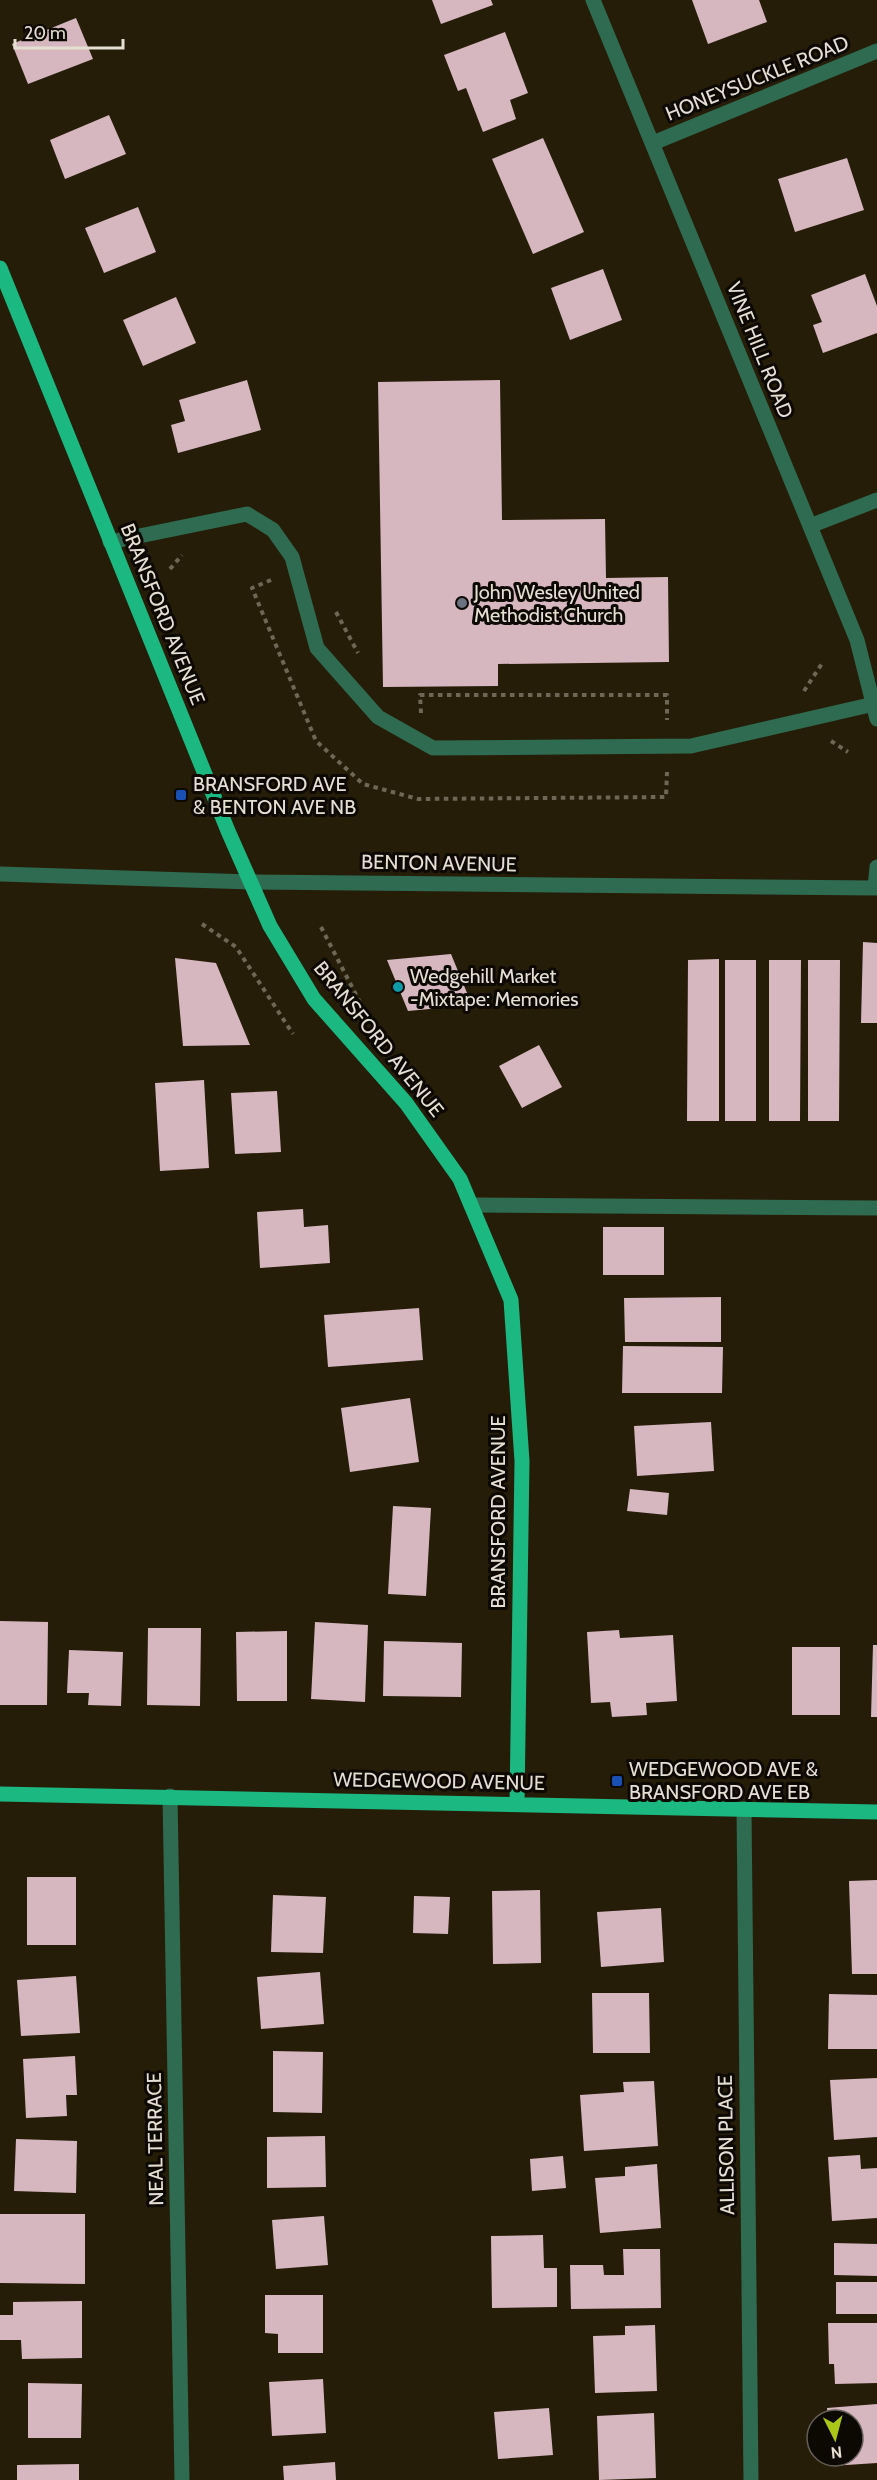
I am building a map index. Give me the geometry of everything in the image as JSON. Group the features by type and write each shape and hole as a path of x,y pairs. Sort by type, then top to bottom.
{"main road":[{"name":"BRANSFORD AVENUE","path":"0,268 110,542 270,926 314,999 406,1102 460,1179 511,1300 522,1461 517,1803"},
{"name":"WEDGEWOOD AVENUE","path":"0,1794 877,1812"}],"street":[{"name":"VINE HILL ROAD","path":"593,0 857,640 877,719"},
{"name":"HONEYSUCKLE ROAD","path":"652,143 877,51"},
{"path":"810,526 877,500"},
{"path":"110,542 248,514 273,530 292,557 317,648 378,717 433,748 691,746 874,704"},
{"path":"876,888 877,867"},
{"name":"BENTON AVENUE","path":"0,874 251,882 876,888"},
{"path":"471,1205 877,1208"},
{"name":"NEAL TERRACE","path":"170,1796 182,2480"},
{"name":"ALLISON PLACE","path":"744,1809 751,2480"}],"path":[{"path":"170,569 184,554"},
{"path":"281,576 252,588 316,741 363,784 418,799 666,797 667,768"},
{"path":"331,602 363,661"},
{"path":"795,694 805,691 823,662"},
{"path":"422,722 420,695 667,695 666,728"},
{"path":"822,735 848,752"},
{"path":"202,924 236,947 293,1034"},
{"path":"321,927 372,1023"}],"building":[{"path":"432,0 491,0 493,5 441,24"},
{"path":"692,0 759,0 767,22 708,44"},
{"path":"76,18 93,59 28,84 12,44"},
{"path":"505,32 528,93 510,100 516,119 483,132 466,88 458,91 444,55"},
{"path":"109,115 126,154 65,179 50,140"},
{"path":"543,138 584,232 533,254 492,159"},
{"path":"847,158 864,210 795,232 778,179"},
{"path":"138,207 156,252 104,273 85,228"},
{"path":"603,269 622,320 570,340 551,288"},
{"path":"865,274 877,306 877,333 823,353 813,325 822,322 811,295"},
{"path":"176,297 196,343 143,366 123,320"},
{"path":"247,380 261,430 178,453 171,425 185,421 179,400"},
{"path":"500,380 502,520 605,519 606,578 668,577 669,662 498,664 498,686 383,687 378,382"},
{"path":"863,942 877,943 877,1023 861,1023"},
{"path":"451,954 472,1005 408,1011 387,960"},
{"path":"175,958 216,963 250,1045 183,1046"},
{"path":"719,959 719,1121 687,1121 688,960"},
{"path":"725,960 756,960 756,1121 725,1121"},
{"path":"769,960 801,960 800,1121 769,1121"},
{"path":"808,960 840,960 839,1121 808,1121"},
{"path":"539,1045 562,1087 522,1108 499,1066"},
{"path":"204,1080 209,1168 160,1171 155,1083"},
{"path":"277,1091 281,1152 235,1154 231,1093"},
{"path":"303,1209 304,1227 328,1225 330,1263 260,1268 257,1212"},
{"path":"603,1227 664,1227 664,1275 603,1275"},
{"path":"721,1297 721,1342 625,1342 624,1298"},
{"path":"419,1308 423,1360 328,1367 324,1315"},
{"path":"623,1346 723,1347 722,1393 622,1393"},
{"path":"410,1398 419,1462 350,1472 341,1408"},
{"path":"711,1422 714,1471 637,1476 634,1426"},
{"path":"630,1489 669,1493 667,1515 627,1511"},
{"path":"393,1506 431,1508 426,1596 388,1594"},
{"path":"0,1621 48,1622 47,1705 0,1705"},
{"path":"315,1622 368,1625 365,1702 311,1699"},
{"path":"148,1628 201,1628 200,1706 147,1705"},
{"path":"619,1630 620,1638 673,1635 677,1701 646,1703 647,1715 612,1717 610,1702 591,1703 587,1632"},
{"path":"287,1631 287,1701 237,1701 236,1632"},
{"path":"384,1641 462,1643 461,1697 383,1696"},
{"path":"873,1645 877,1645 877,1717 871,1717"},
{"path":"792,1647 840,1647 840,1715 792,1715"},
{"path":"69,1650 123,1652 121,1706 88,1705 89,1693 67,1693"},
{"path":"27,1877 76,1877 76,1945 27,1945"},
{"path":"877,1880 877,1974 852,1974 849,1881"},
{"path":"540,1890 541,1963 493,1964 492,1891"},
{"path":"273,1895 326,1897 323,1953 271,1952"},
{"path":"414,1896 450,1897 448,1934 413,1933"},
{"path":"661,1908 664,1962 601,1967 597,1912"},
{"path":"320,1972 324,2024 261,2029 257,1977"},
{"path":"76,1976 80,2033 21,2036 17,1980"},
{"path":"592,1993 649,1993 650,2053 593,2053"},
{"path":"829,1994 877,1995 877,2049 828,2049"},
{"path":"273,2051 323,2052 322,2113 273,2112"},
{"path":"75,2056 77,2095 66,2095 67,2116 26,2118 23,2059"},
{"path":"877,2078 877,2137 834,2140 830,2080"},
{"path":"654,2081 658,2146 584,2151 580,2095 624,2092 623,2082"},
{"path":"325,2136 326,2187 267,2188 267,2137"},
{"path":"16,2139 77,2141 76,2193 14,2191"},
{"path":"860,2155 861,2169 877,2168 877,2218 832,2221 828,2157"},
{"path":"563,2156 566,2188 532,2191 530,2159"},
{"path":"657,2164 661,2228 600,2233 595,2178 625,2176 625,2167"},
{"path":"0,2214 85,2214 85,2284 0,2283"},
{"path":"324,2216 328,2265 276,2269 272,2220"},
{"path":"543,2235 544,2268 557,2268 557,2307 492,2308 491,2236"},
{"path":"834,2243 877,2244 877,2276 834,2275"},
{"path":"623,2249 660,2249 661,2308 571,2309 570,2265 603,2265 604,2275 624,2275"},
{"path":"836,2282 877,2282 877,2314 836,2314"},
{"path":"265,2295 323,2295 323,2353 278,2353 278,2334 265,2333"},
{"path":"82,2301 82,2358 22,2359 21,2340 0,2340 0,2315 13,2315 13,2302"},
{"path":"828,2323 877,2323 877,2383 835,2384 834,2364 829,2364"},
{"path":"655,2325 657,2391 595,2393 593,2336 625,2335 625,2326"},
{"path":"323,2379 326,2433 272,2436 269,2382"},
{"path":"28,2383 82,2384 81,2438 28,2438"},
{"path":"877,2404 877,2463 865,2464 865,2408 827,2408"},
{"path":"549,2408 553,2455 498,2459 494,2412"},
{"path":"654,2413 656,2478 599,2480 597,2416"},
{"path":"335,2462 336,2480 284,2480 283,2466"},
{"path":"79,2464 79,2480 17,2480 17,2465"}],"place":[{"name":"John Wesley United Methodist Church","path":"462,603"},
{"name":"BRANSFORD AVE & BENTON AVE NB","path":"181,795"},
{"name":"Wedgehill Market -Mixtape: Memories","path":"398,987"},
{"name":"WEDGEWOOD AVE & BRANSFORD AVE EB","path":"617,1781"}]}
